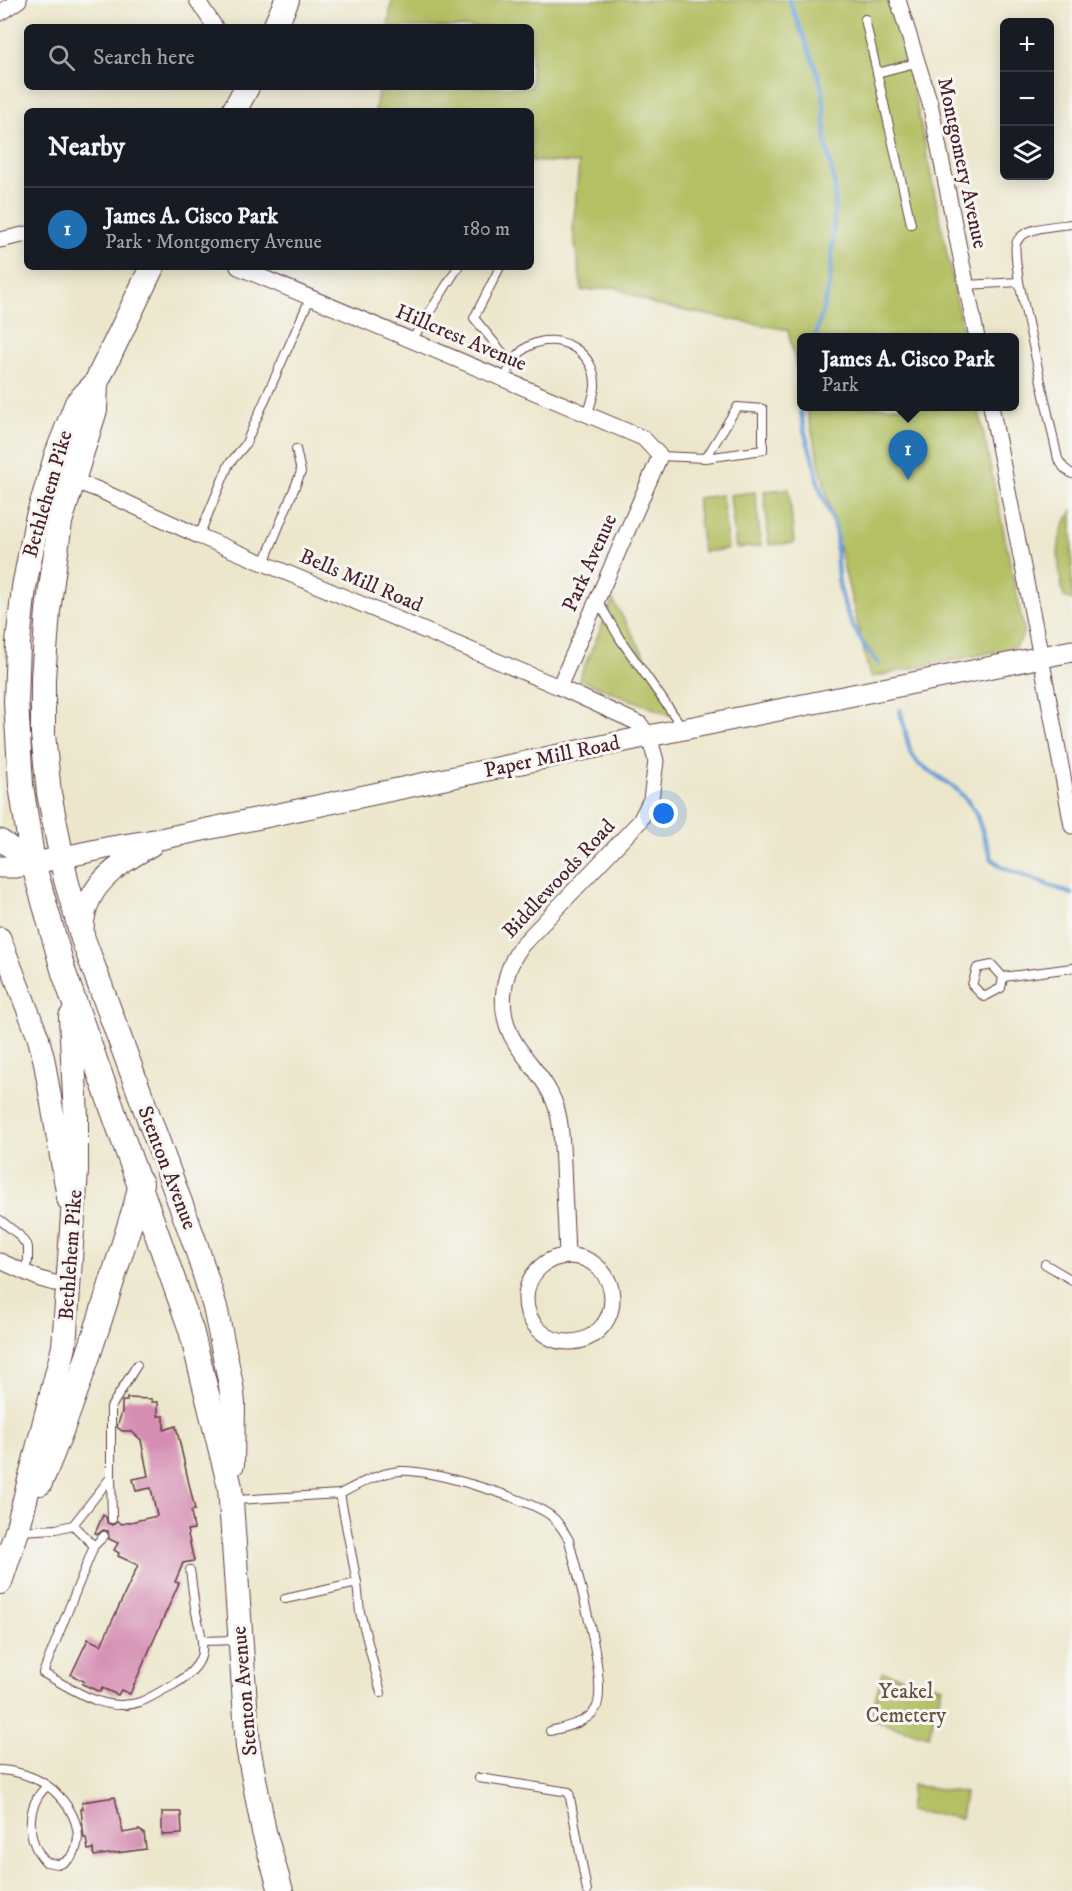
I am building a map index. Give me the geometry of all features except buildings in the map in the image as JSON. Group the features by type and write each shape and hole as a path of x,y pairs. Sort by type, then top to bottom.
{"main road":[{"path":"276,24 287,0"},
{"path":"236,108 245,90"},
{"name":"Bethlehem Pike","path":"60,857 45,762 44,652 60,522 61,476 77,403 96,383 151,270"},
{"name":"Bethlehem Pike","path":"33,863 21,785 17,738 18,643 21,607 32,540 61,476"},
{"name":"Paper Mill Road","path":"33,863 160,839 650,736 1072,651"},
{"path":"83,939 84,916 92,894 102,879 118,865 160,839"},
{"path":"0,840 33,863"},
{"name":"Stenton Avenue","path":"60,857 83,939 196,1246 222,1334 233,1403 230,1494 245,1719 264,1832 281,1891"},
{"path":"0,867 16,867 33,863"},
{"name":"Stenton Avenue","path":"33,863 64,973 191,1330 230,1494"},
{"path":"0,938 38,1037 44,1060 74,1233"},
{"name":"Bethlehem Pike","path":"0,1582 17,1531 62,1356 74,1233 77,1146 71,1010 64,973"},
{"name":"Bethlehem Pike","path":"17,1531 62,1432 141,1186 146,1152 145,1111"}],"street":[{"path":"0,13 20,0"},
{"path":"197,0 213,24"},
{"name":"Montgomery Avenue","path":"898,0 930,103 976,333"},
{"path":"0,240 24,235"},
{"name":"Hillcrest Avenue","path":"245,270 643,438 660,456"},
{"path":"992,411 1072,826"},
{"name":"Park Avenue","path":"559,687 660,456"},
{"name":"Bells Mill Road","path":"61,476 99,490 199,536 559,687 640,724 650,736"},
{"name":"Biddlewoods Road","path":"567,1256 558,1114 541,1078 509,1029 504,1011 505,984 508,969 522,945 640,821 651,799 655,778 656,761 650,736"},
{"path":"567,1256 582,1258 596,1265 606,1276 611,1290 612,1305 608,1318 599,1330 587,1339 572,1343 561,1342 546,1336 535,1327 528,1313 526,1293 530,1278 540,1267 553,1259 567,1256"},
{"path":"0,1261 69,1287"}],"lane":[{"path":"865,19 911,224"},
{"path":"877,73 919,62"},
{"path":"1072,224 1027,231 1016,244 1019,282 1058,459 1072,474"},
{"path":"412,340 456,270"},
{"path":"498,270 474,318 512,364"},
{"path":"966,285 1019,282"},
{"path":"199,536 229,464 245,445 310,296"},
{"path":"504,379 516,356 527,346 540,341 554,340 567,343 579,350 588,361 594,374 595,388 588,414"},
{"path":"660,456 706,458 763,450 763,410 737,407 706,458"},
{"path":"264,563 301,472 296,449"},
{"path":"597,600 620,639 684,729"},
{"path":"992,965 1003,977 1001,988 984,997 972,985 977,968 992,965"},
{"path":"1003,977 1072,968"},
{"path":"0,1220 19,1235 28,1247 28,1261 23,1271"},
{"path":"1045,1264 1072,1280"},
{"path":"112,1519 111,1407 137,1365"},
{"path":"230,1494 340,1494 374,1476 399,1471 440,1476 542,1510 560,1524 568,1540 596,1650 599,1702 595,1712 583,1720 550,1731"},
{"path":"17,1531 37,1531 73,1525 111,1477"},
{"path":"340,1494 357,1583 360,1612 381,1693"},
{"path":"73,1525 94,1546"},
{"path":"104,1536 94,1546 43,1673 101,1703 125,1706 142,1702 193,1670 200,1659 202,1641 190,1570"},
{"path":"285,1599 357,1583"},
{"path":"202,1641 240,1640"},
{"path":"0,1770 11,1771 47,1786 58,1794 71,1811 77,1827 79,1844 72,1857 60,1864 46,1862 37,1853 32,1838 30,1823 34,1806 40,1792 47,1786"},
{"path":"479,1778 569,1792 587,1891"}],"green space":[{"path":"392,0 889,0 904,44 963,333 797,333 797,369 788,330 655,305 615,287 582,291 573,229 579,163 534,161 534,108 376,108 378,90 534,90 534,24 388,24"},
{"path":"807,411 979,411 1024,630 1021,640 1013,648 870,677"},
{"path":"789,489 794,543 769,545 764,491"},
{"path":"755,492 761,546 736,548 730,495"},
{"path":"722,495 728,549 703,552 697,498"},
{"path":"1072,511 1072,600 1064,597 1058,552 1061,531"},
{"path":"613,600 679,716 675,717 579,679"},
{"name":"Yeakel Cemetery","path":"882,1672 942,1687 929,1736 870,1720"},
{"path":"912,1785 965,1793 961,1818 909,1811"}],"waterway":[{"path":"789,0 823,91 826,142 835,186 830,283 816,333"},
{"path":"801,411 818,482 835,528 838,579 844,605 862,643 879,664"},
{"path":"900,710 910,751 919,764 954,787 967,800 975,811 992,859 1002,867 1072,894"}],"place":[{"name":"James A. Cisco Park","path":"908,480"}]}
